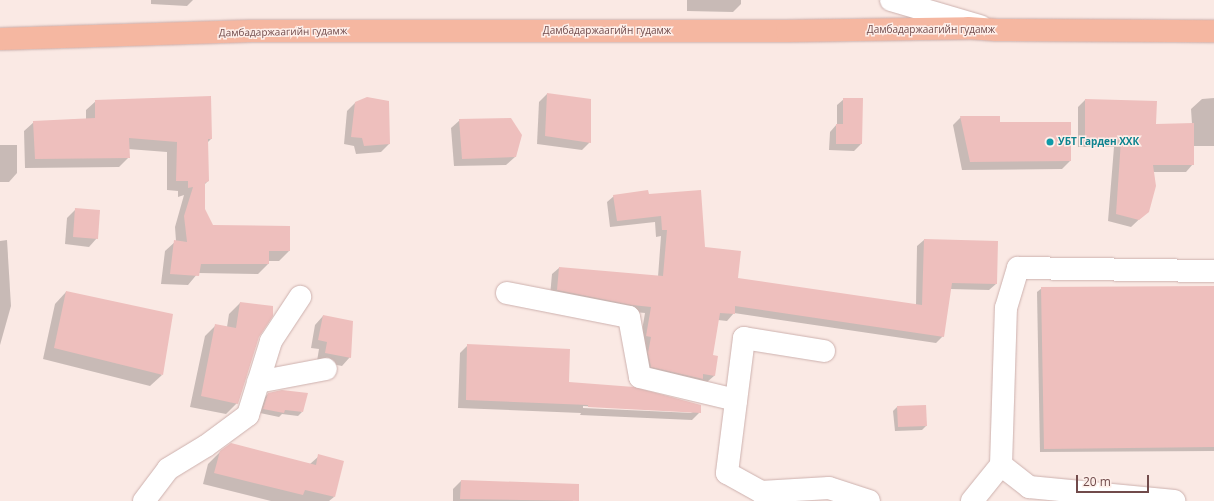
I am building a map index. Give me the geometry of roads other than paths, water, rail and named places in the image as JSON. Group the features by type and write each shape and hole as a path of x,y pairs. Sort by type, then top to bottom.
{"main road":[{"name":"Дамбадаржаагийн гудамж","path":"0,39 251,31 787,31 968,28 997,30 1214,31"}],"street":[{"path":"891,0 997,30"},
{"path":"972,501 1001,465 1006,308 1018,268 1214,271"},
{"path":"507,293 629,317 640,377 736,400"},
{"path":"144,501 168,469 206,446 248,415 271,341 300,297"},
{"path":"824,352 744,338 728,473 761,492 829,488 869,501"},
{"path":"258,382 326,369"},
{"path":"1001,465 1029,487 1174,501"}],"place":[{"name":"УБТ Гарден ХХК","path":"1050,142"}]}
